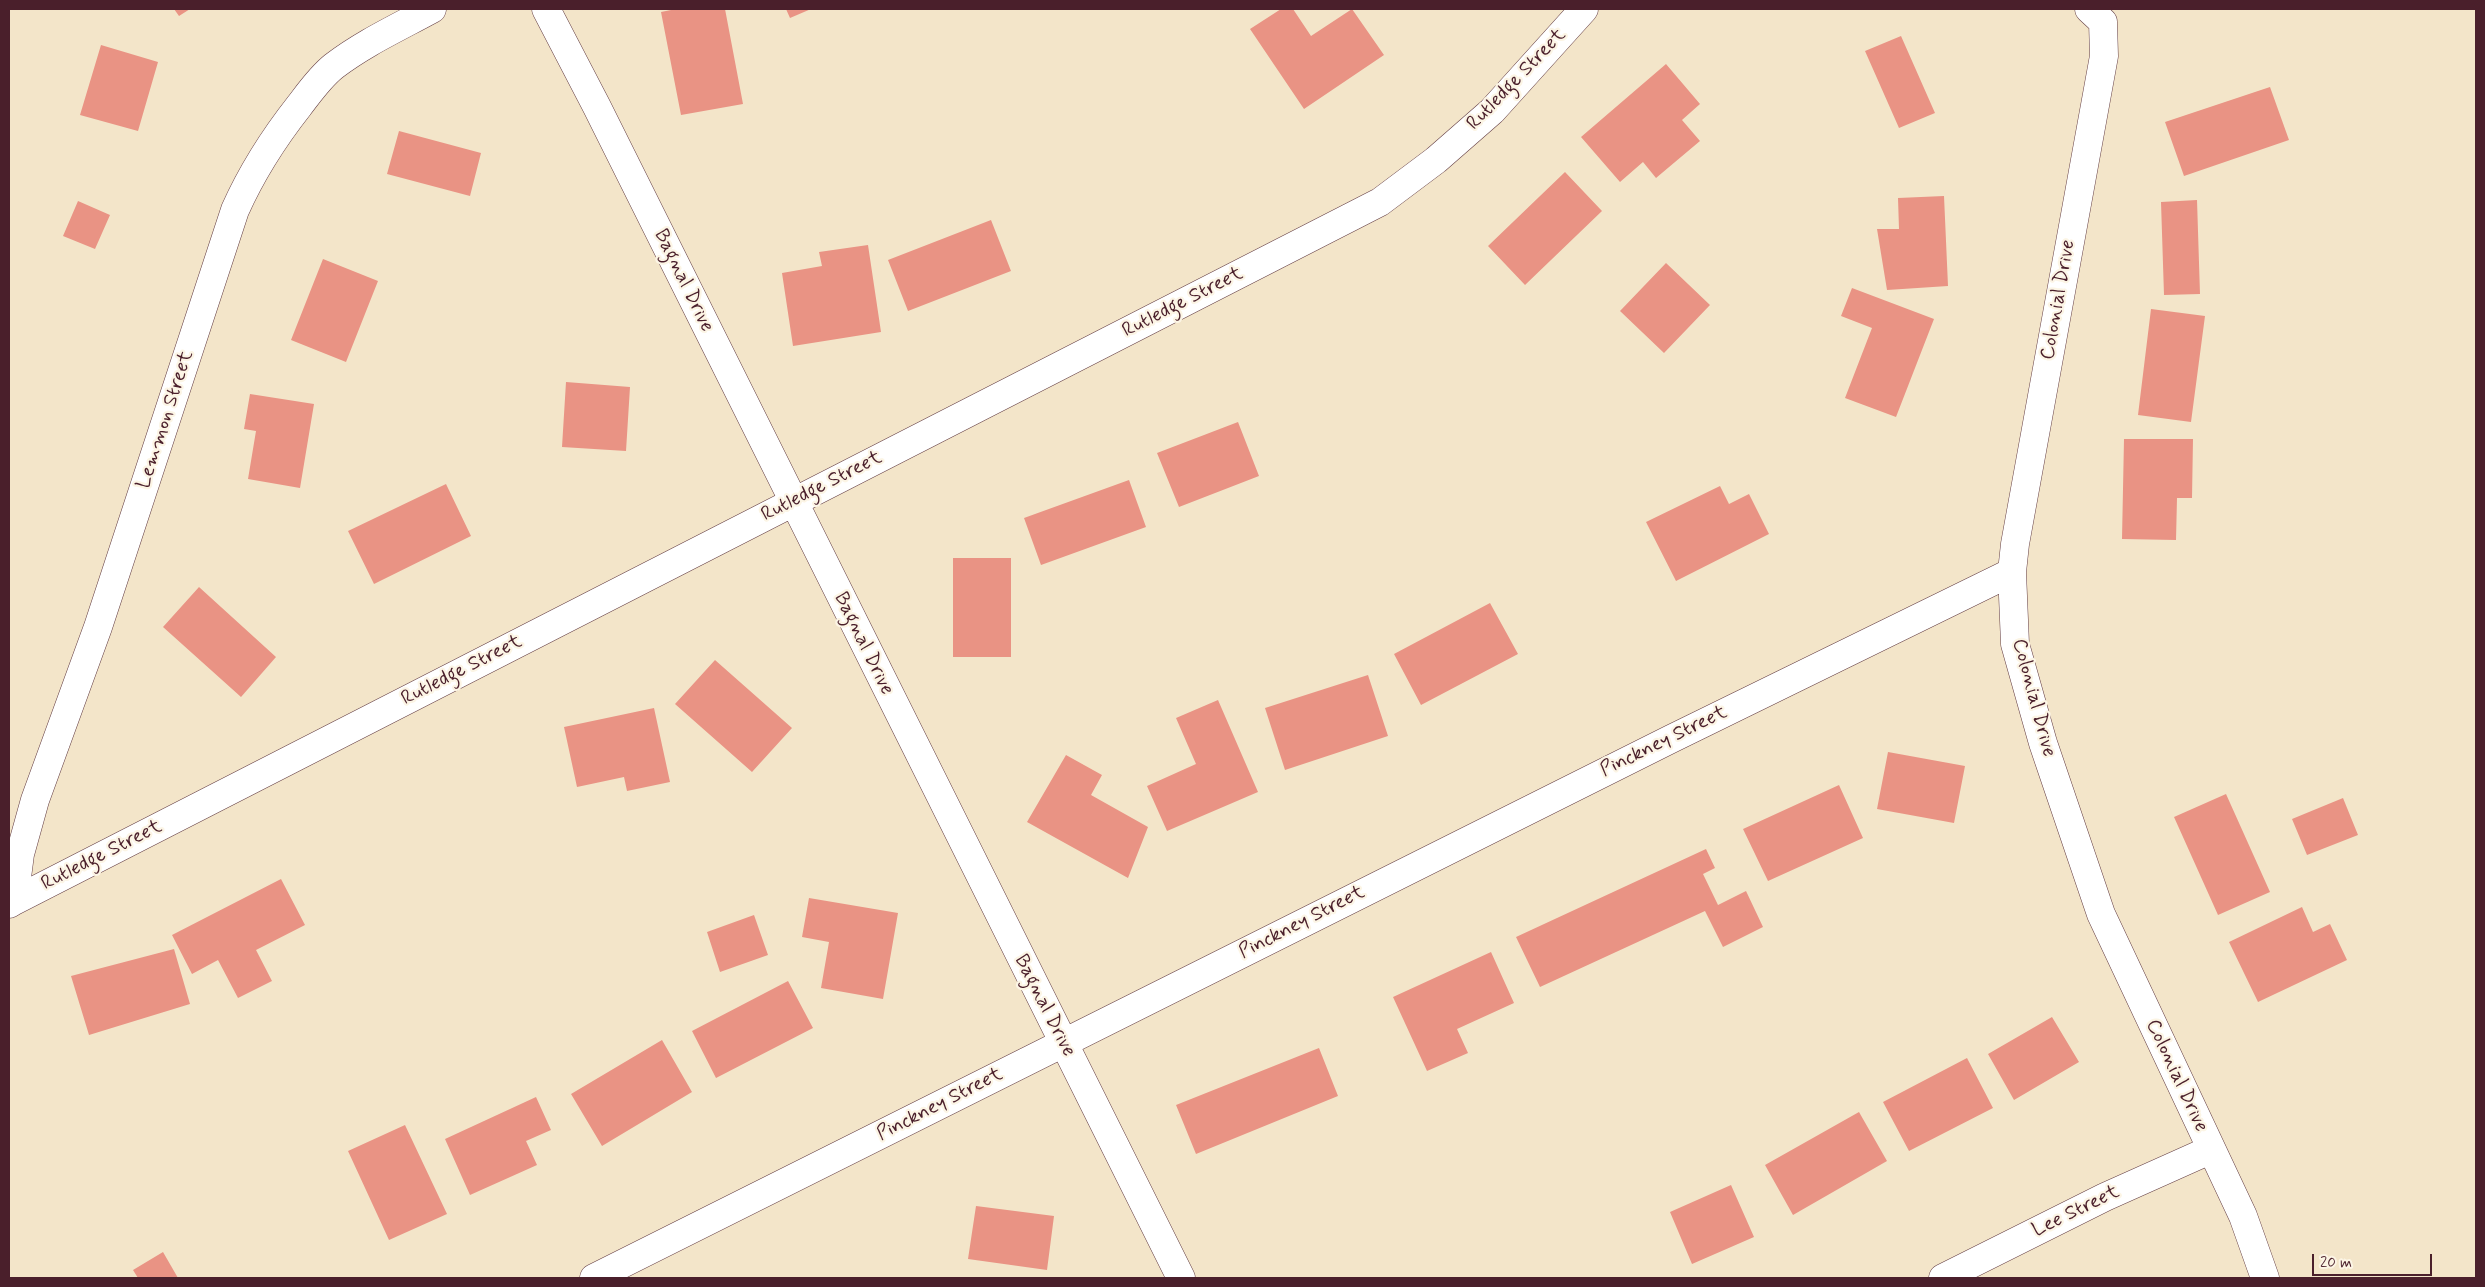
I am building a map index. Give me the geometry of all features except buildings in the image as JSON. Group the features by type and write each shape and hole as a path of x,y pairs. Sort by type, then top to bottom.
{"street":[{"name":"Lemmon Street","path":"11,902 20,854 35,800 98,628 235,210 250,177 276,136 332,68 371,41 432,9"},
{"name":"Bagnal Drive","path":"546,9 597,107 1181,1278"},
{"name":"Rutledge Street","path":"11,902 1380,202 1436,160 1492,110 1584,9"},
{"name":"Colonial Drive","path":"2096,16 2104,56 2015,544 2012,572 2015,644 2023,676 2101,914 2210,1150 2243,1216 2265,1278"},
{"name":"Pinckney Street","path":"594,1278 1653,748 2012,572"},
{"name":"Lee Street","path":"1943,1278 2105,1197 2210,1150"}]}
